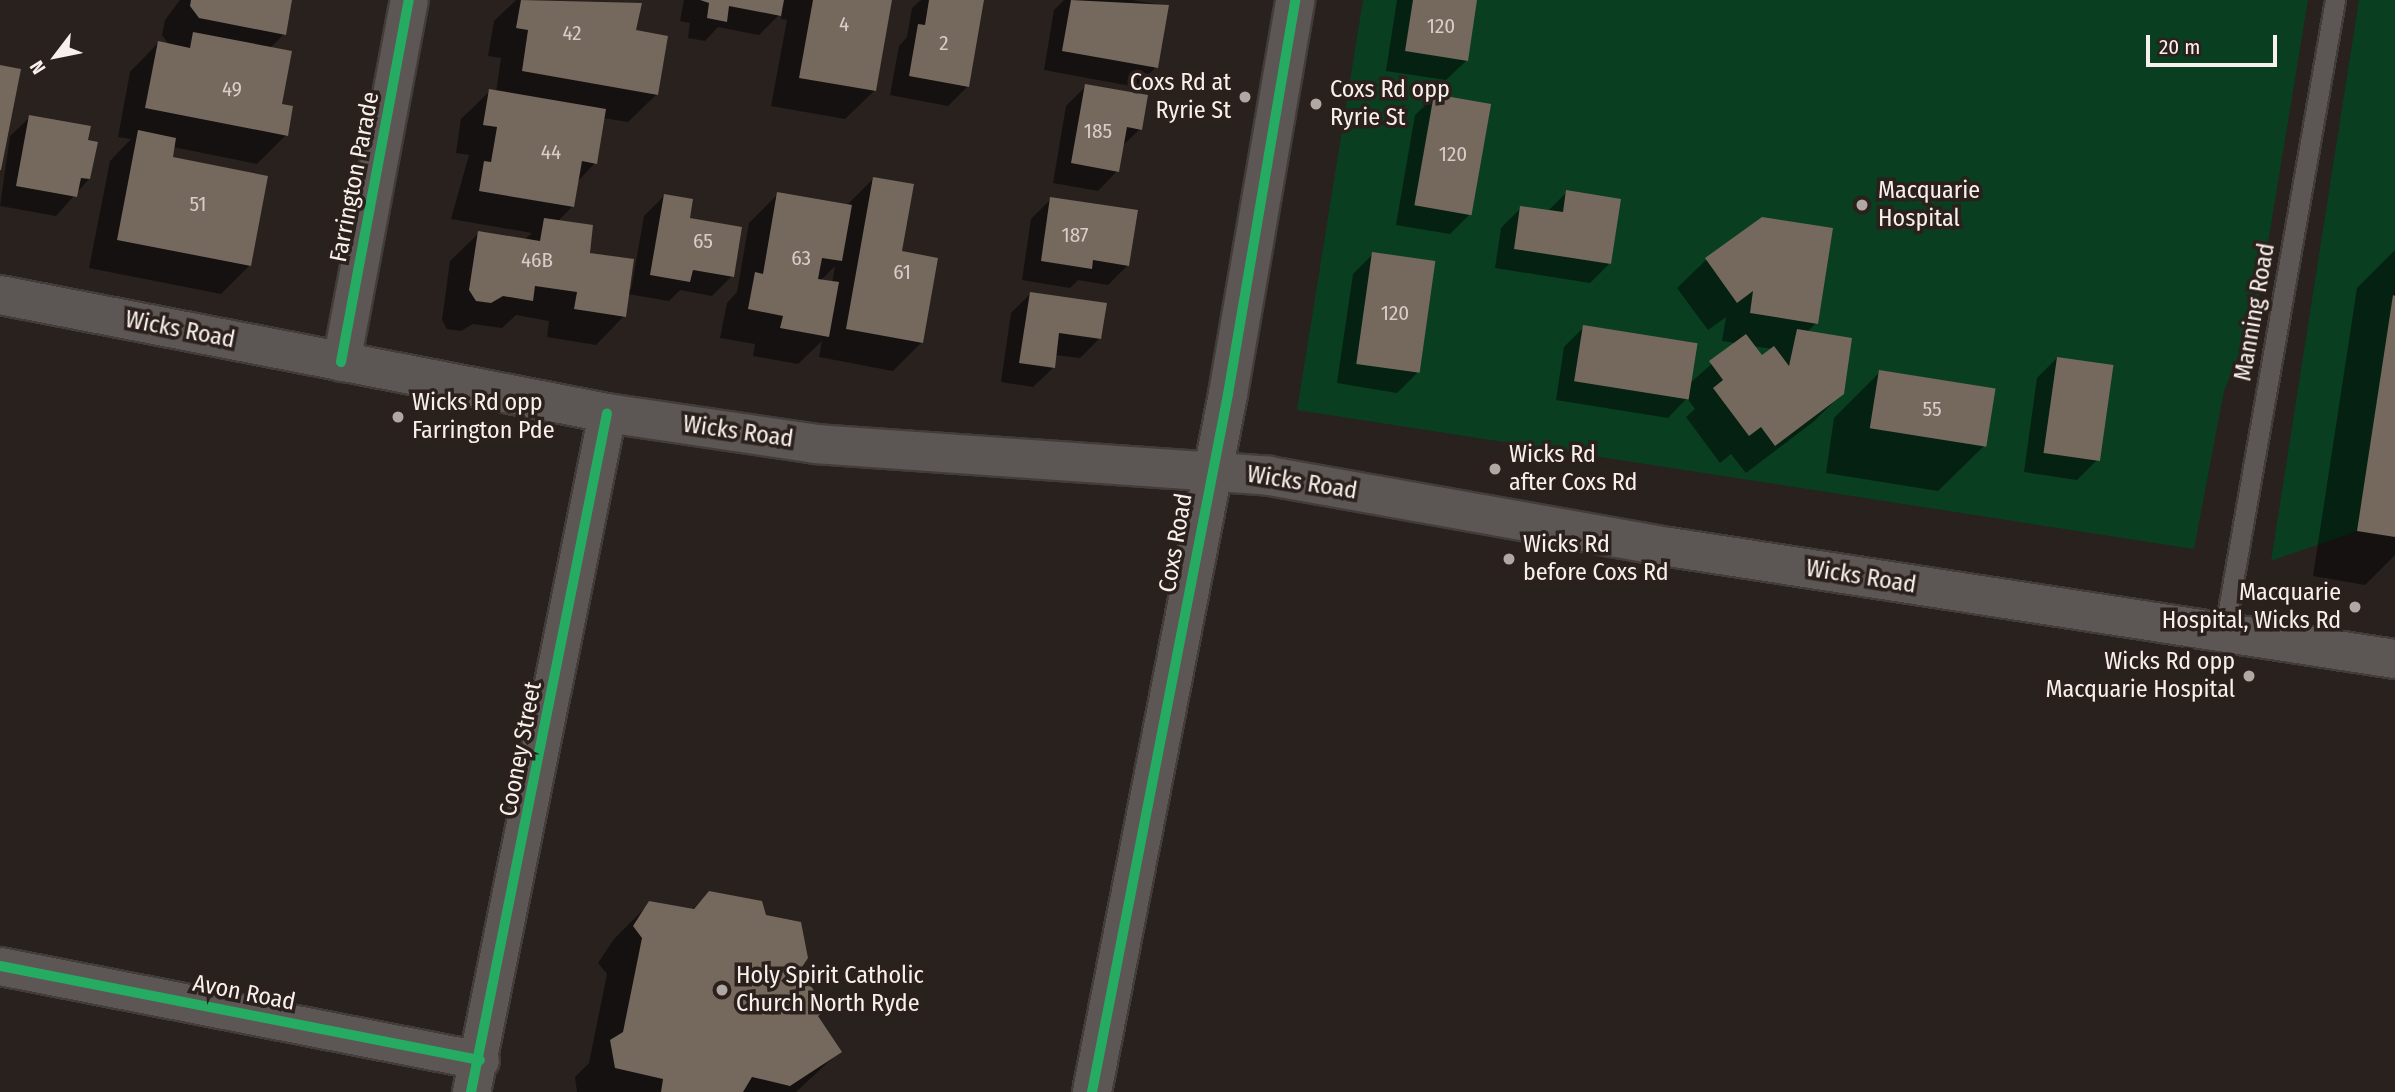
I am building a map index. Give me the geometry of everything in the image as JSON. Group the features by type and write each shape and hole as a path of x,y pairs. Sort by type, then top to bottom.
{"main road":[{"name":"Coxs Road","path":"1091,1092 1209,471 1228,394 1296,0"},
{"name":"Wicks Road","path":"0,295 607,414 816,444 1209,471 1296,480 1670,547 2395,659"}],"street":[{"name":"Farrington Parade","path":"341,362 410,0"},
{"name":"Cooney Street","path":"476,1076 607,414"},
{"name":"Avon Road","path":"0,967 476,1076"}],"lane":[{"name":"Manning Road","path":"2224,633 2336,0"}],"green space":[{"name":"Macquarie Hospital","path":"1363,0 2308,0 2257,310 2224,391 2194,549 1297,410"},
{"path":"2359,0 2395,0 2395,286 2357,531 2271,561"}],"building":[{"path":"191,0 292,0 286,35 199,18 190,6"},
{"path":"521,0 642,3 636,30 668,36 658,95 522,71 528,30 516,28"},
{"path":"700,0 784,0 781,16 729,6 727,22 707,18 709,3"},
{"path":"813,0 892,0 876,91 799,78"},
{"path":"929,0 984,0 969,87 909,76 918,24 925,25"},
{"path":"1071,0 1169,5 1158,68 1062,51"},
{"path":"1413,0 1477,0 1468,61 1405,51"},
{"path":"193,32 292,51 282,104 293,106 288,136 145,108 158,41 190,48"},
{"path":"0,65 21,69 1,170 0,170"},
{"path":"1085,84 1148,95 1142,130 1127,127 1119,172 1071,163"},
{"path":"489,89 606,109 597,164 582,161 574,207 479,191 484,161 491,162 497,127 483,125"},
{"path":"1434,94 1491,104 1471,215 1414,205"},
{"path":"29,115 91,126 88,140 98,142 90,179 81,178 77,197 16,186"},
{"path":"138,130 176,138 173,157 268,176 251,266 117,240"},
{"path":"873,177 914,184 902,251 938,258 923,343 846,329"},
{"path":"1566,190 1621,199 1611,264 1514,249 1520,206 1563,212"},
{"path":"777,192 852,205 842,261 822,258 818,279 839,282 829,337 780,328 783,316 748,309 755,272 763,274"},
{"path":"664,194 693,199 690,218 742,227 734,277 693,270 690,282 650,275"},
{"path":"1050,197 1138,210 1129,266 1093,260 1092,269 1041,261"},
{"path":"1762,217 1833,228 1818,324 1750,313 1753,291 1737,303 1705,258"},
{"path":"544,218 593,225 590,253 634,259 626,317 574,309 577,292 535,286 533,301 503,296 491,303 476,301 469,290 478,231 540,241"},
{"path":"1372,252 1435,261 1420,373 1356,364"},
{"path":"1030,292 1107,303 1101,339 1059,333 1055,368 1019,363"},
{"path":"2393,295 2395,296 2395,537 2357,531"},
{"path":"1583,325 1698,343 1689,399 1574,381"},
{"path":"1797,329 1852,338 1844,394 1775,446 1761,427 1749,436 1713,388 1723,380 1709,361 1746,334 1762,355 1774,346 1789,366"},
{"path":"2057,357 2113,365 2100,461 2044,453"},
{"path":"1879,370 1996,388 1986,447 1870,428"},
{"name":"Holy Spirit Catholic Church North Ryde","path":"709,891 762,901 766,915 801,922 808,958 800,970 827,1010 818,1016 842,1052 790,1086 752,1077 743,1092 661,1092 663,1079 615,1068 610,1040 623,1032 642,938 633,926 649,901 694,909"}],"cycle path":[{"path":"341,362 409,0"},
{"path":"1092,1092 1228,394 1295,0"},
{"path":"471,1092 607,413"},
{"path":"0,966 480,1060"}],"place":[{"name":"Coxs Rd at Ryrie St","path":"1245,97"},
{"name":"Coxs Rd opp Ryrie St","path":"1316,104"},
{"name":"Macquarie Hospital","path":"1862,205"},
{"name":"Wicks Rd opp Farrington Pde","path":"398,417"},
{"name":"Wicks Rd after Coxs Rd","path":"1495,469"},
{"name":"Wicks Rd before Coxs Rd","path":"1509,559"},
{"name":"Macquarie Hospital, Wicks Rd","path":"2355,607"},
{"name":"Wicks Rd opp Macquarie Hospital","path":"2249,676"},
{"name":"Holy Spirit Catholic Church North Ryde","path":"722,990"}]}
